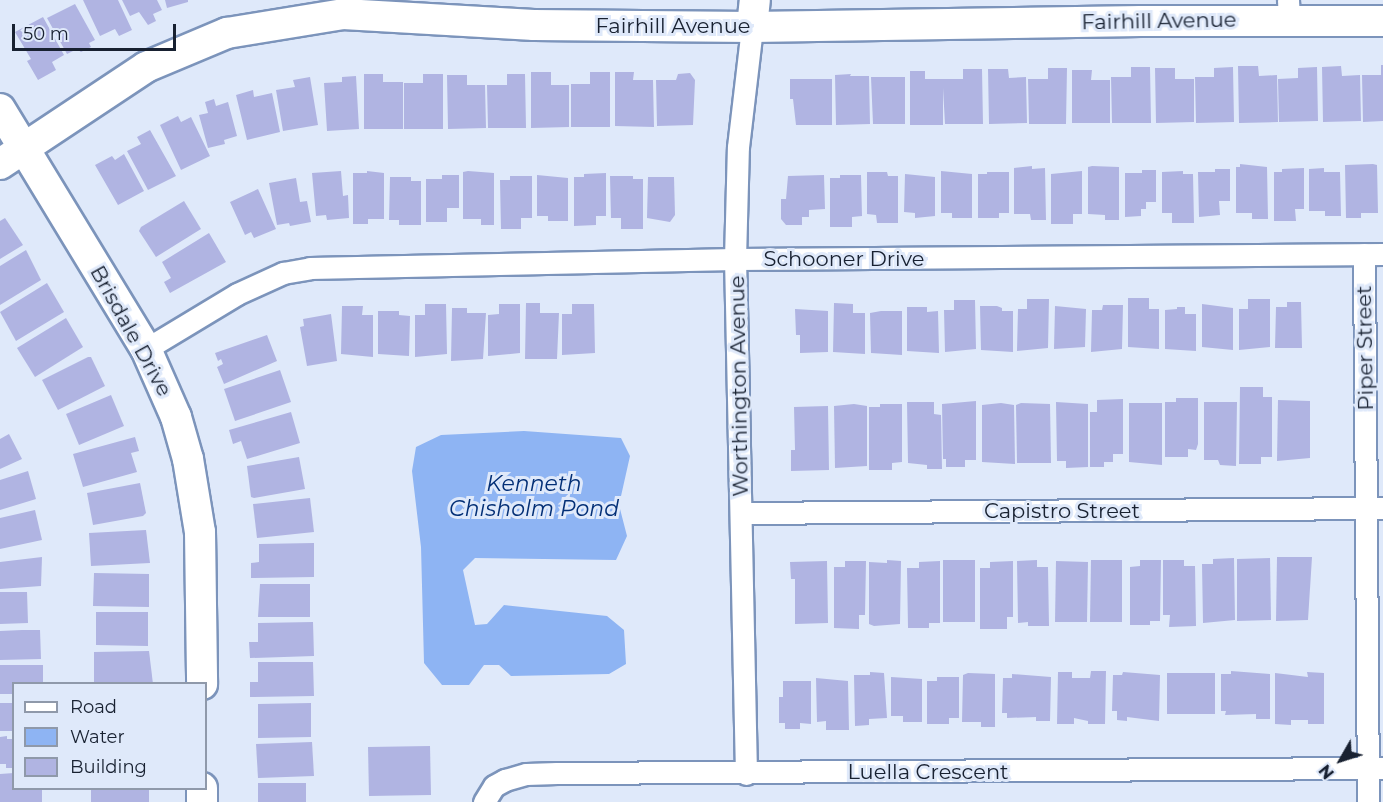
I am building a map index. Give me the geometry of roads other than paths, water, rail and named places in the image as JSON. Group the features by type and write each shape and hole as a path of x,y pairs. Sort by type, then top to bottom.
{"street":[{"name":"Fairhill Avenue","path":"12,156 146,67 227,33 343,14 534,25 753,14 1288,10 1383,21"},
{"name":"Worthington Avenue","path":"746,774 735,259 738,147 753,14"},
{"name":"Brisdale Drive","path":"0,109 12,156 146,349 176,417 196,498 201,551 202,682"},
{"name":"Schooner Drive","path":"146,349 237,294 283,273 310,268 735,259 1373,254"},
{"name":"Piper Street","path":"1368,802 1375,768 1373,254"},
{"name":"Capistro Street","path":"741,513 1375,508"},
{"name":"Luella Crescent","path":"484,802 494,786 526,774 1375,768"}],"water":[{"name":"Kenneth Chisholm Pond","path":"524,431 621,438 630,456 619,505 627,536 616,560 475,558 463,570 475,625 487,624 504,605 607,616 624,630 626,664 609,674 511,676 499,665 484,665 469,685 442,685 424,663 421,547 412,471 416,447 441,435"}]}
